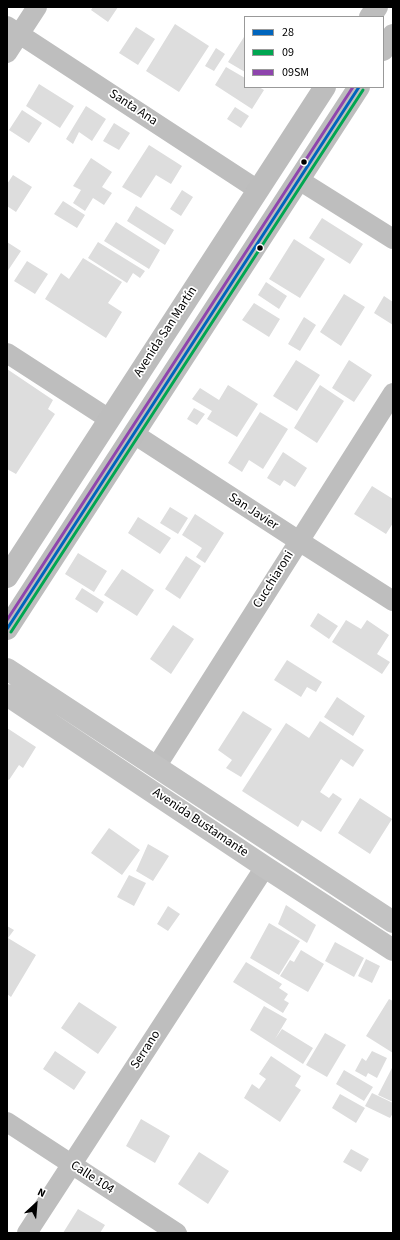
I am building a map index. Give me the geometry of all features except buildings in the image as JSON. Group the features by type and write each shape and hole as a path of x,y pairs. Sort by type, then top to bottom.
{"main road":[{"path":"371,16 377,7"},
{"path":"384,48 393,35"},
{"name":"Avenida San Martín","path":"7,577 324,88"},
{"path":"7,629 358,88"},
{"name":"Avenida Bustamante","path":"7,669 393,922"},
{"name":"Avenida Bustamante","path":"7,695 265,867 393,950"}],"street":[{"path":"7,53 13,30 37,7"},
{"name":"Santa Ana","path":"13,30 258,190"},
{"path":"299,180 393,239"},
{"path":"7,353 109,420"},
{"name":"Cucchiaroni","path":"156,767 393,393"},
{"name":"San Javier","path":"134,434 393,601"},
{"name":"Serrano","path":"27,1233 265,867"},
{"name":"Calle 104","path":"7,1122 177,1233"}],"transit line":[{"name":"09SM","path":"7,620 352,88"},
{"name":"28","path":"7,629 358,88"},
{"name":"09","path":"11,632 363,90"}]}
